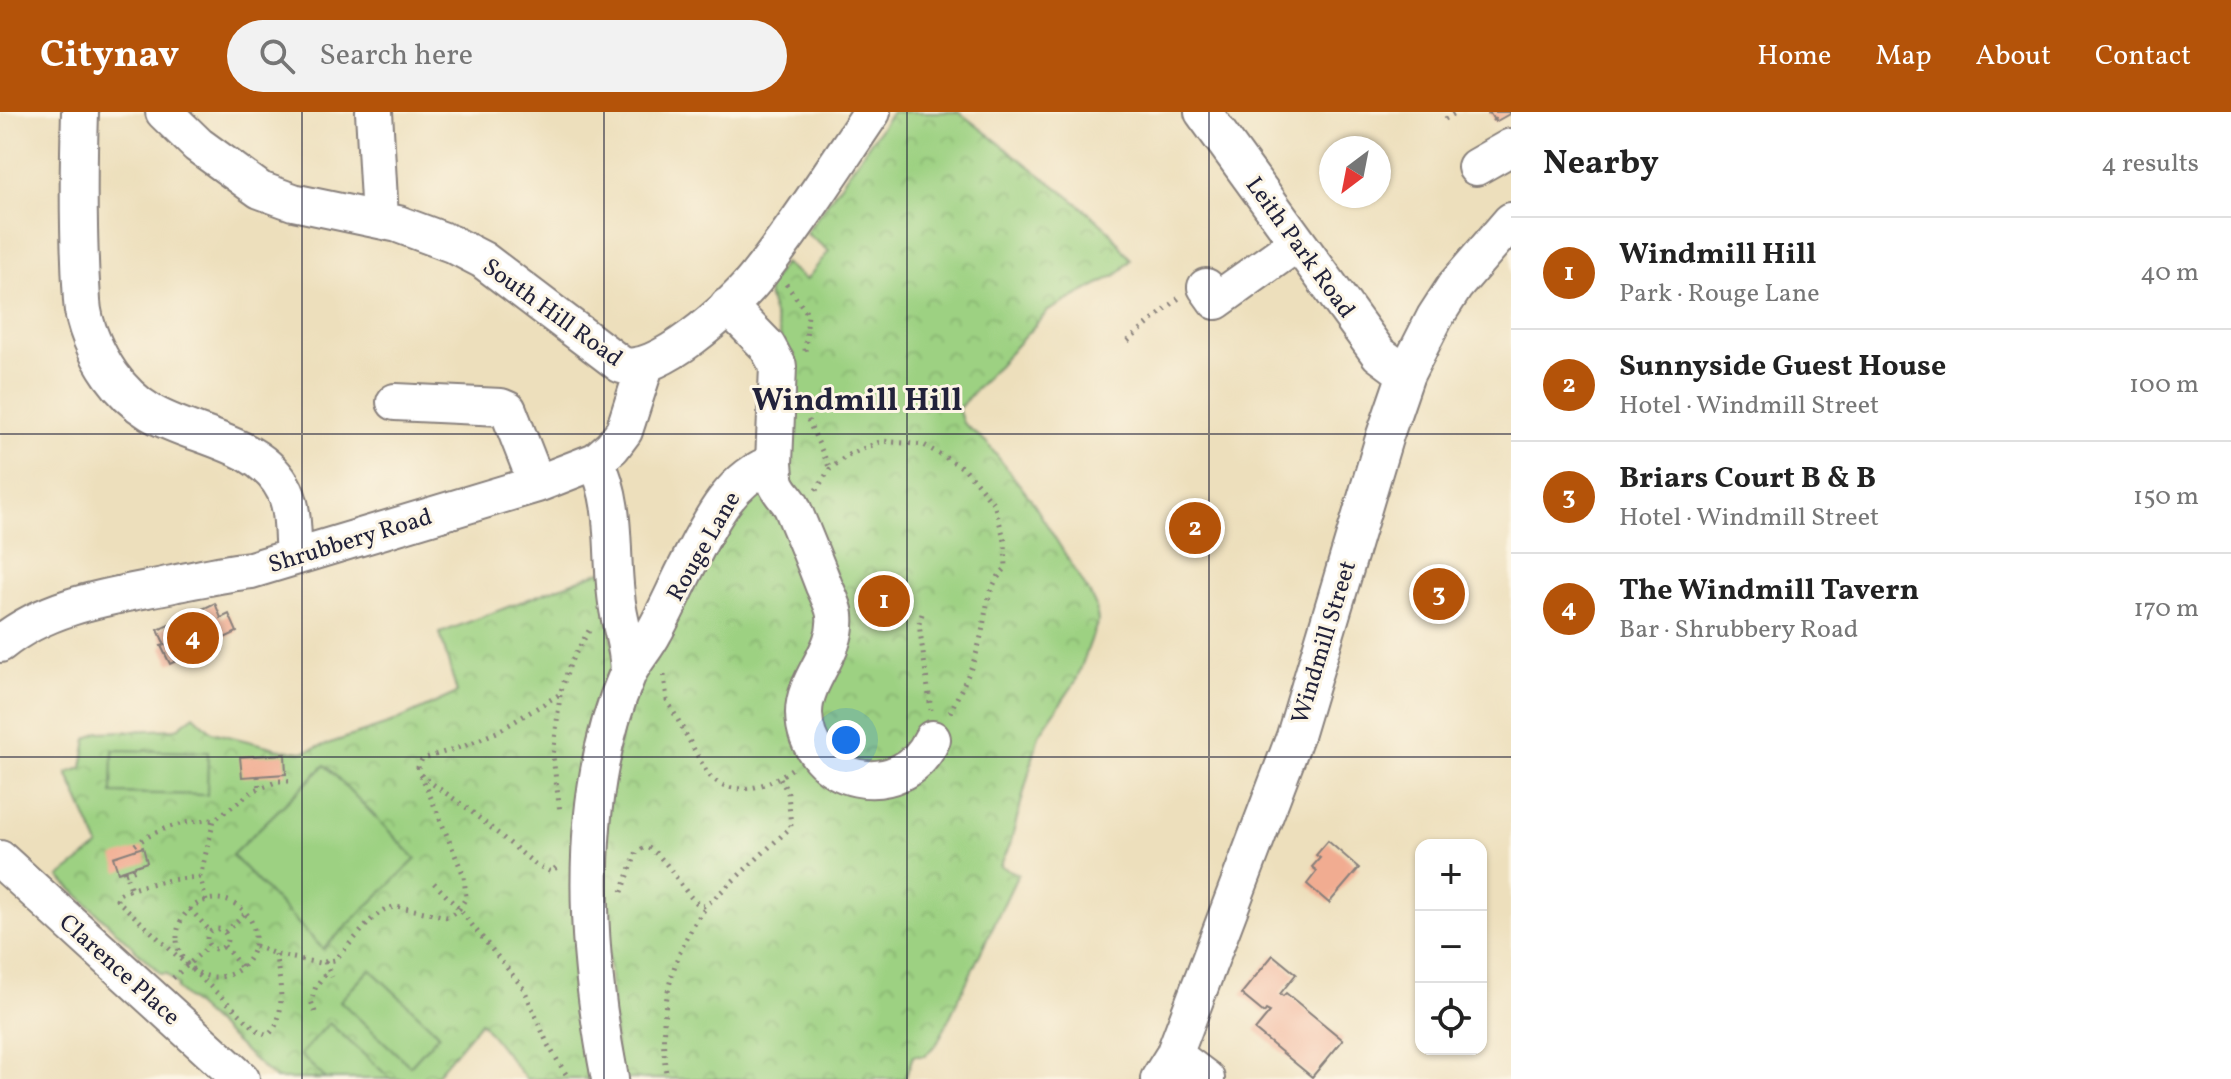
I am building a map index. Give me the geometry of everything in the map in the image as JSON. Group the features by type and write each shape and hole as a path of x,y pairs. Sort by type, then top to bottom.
{"street":[{"path":"80,112 82,301 97,352 111,375 131,398 151,413 231,446 260,462 275,476 289,504 294,557"},
{"name":"South Hill Road","path":"164,112 198,145 260,190 293,202 380,218 469,252 496,268 620,364 632,368 645,366"},
{"path":"374,112 380,218"},
{"path":"645,366 679,346 728,306 756,278 872,112"},
{"name":"Leith Park Road","path":"1203,112 1379,354 1406,374"},
{"path":"1476,167 1511,147"},
{"name":"Windmill Street","path":"1166,1067 1295,736 1406,374 1455,286 1511,221"},
{"path":"1209,300 1297,243"},
{"path":"728,306 767,346 778,366 774,463 777,487 790,504 835,614 832,639 806,697 806,728 816,750 838,770 857,778 876,781 896,776 912,767 932,739"},
{"name":"Shrubbery Road","path":"0,644 31,623 81,604 212,574 251,570 537,484 596,461 624,431 645,366"},
{"path":"395,402 501,407 508,410 537,484"},
{"name":"Rouge Lane","path":"596,461 606,482 613,519 617,604 628,643 647,670"},
{"name":"Rouge Lane","path":"610,1079 600,1027 590,846 594,794 609,728 647,670 653,635 695,550 727,499 753,471 774,463"},
{"name":"Clarence Place","path":"0,859 241,1079"},
{"path":"1166,1067 1206,1079"}],"path":[{"path":"1445,119 1457,112"},
{"path":"1128,341 1157,314 1209,300"},
{"path":"821,483 830,469 848,455 882,441 924,445 965,469 994,504 1005,541 1006,568 995,578 979,646 954,705 932,739"},
{"path":"561,813 553,757 560,694 571,661 583,639 605,605 617,604"},
{"path":"922,614 919,624 932,739"},
{"path":"647,670 707,773 725,787 741,790 780,778 816,750"},
{"path":"255,946 325,962 335,960 384,910 396,906 447,917 459,909 466,898 464,876 418,767 422,759 497,732 560,694"},
{"path":"419,774 545,871 551,872 558,865 562,853"},
{"path":"258,776 259,788"},
{"path":"617,897 624,889 637,851 646,847 667,864 695,904 704,906 710,902 791,827 788,793 780,778"},
{"path":"135,845 163,828 194,820 214,820 259,788 278,781 290,781"},
{"path":"206,901 200,877 214,820"},
{"path":"131,889 125,871 135,867"},
{"path":"200,877 131,889 119,894 117,900 258,1031 268,1035 280,1019 275,953"},
{"path":"434,883 524,989 548,1045 569,1079"},
{"path":"206,901 229,901 246,913 256,935 250,958 242,968 220,978 208,977 187,966 178,946 179,926 190,909 206,901"},
{"path":"667,1079 662,1030 664,1002 689,933 710,902"},
{"path":"190,909 210,931"},
{"path":"225,932 246,913"},
{"path":"209,946 206,938 210,931 216,928 225,932"},
{"path":"209,946 218,949 224,946 227,941 225,932"},
{"path":"187,966 209,946"},
{"path":"224,946 242,968"},
{"path":"325,962 332,977"},
{"path":"315,1012 311,1001 316,986 328,970"}],"green space":[{"name":"Windmill Hill","path":"892,112 959,112 1081,206 1109,231 1131,260 1118,274 1048,311 958,409 963,423 986,442 1030,498 1090,594 1098,621 1076,681 1039,735 1010,845 1000,866 1018,874 938,1042 925,1056 913,1056 905,1079 618,1079 600,846 626,704 752,484 784,348 768,286 784,263 806,280 829,251 806,233"},
{"path":"604,570 615,662 595,1079 526,1079 481,1022 433,1079 275,1079 177,989 178,985 166,973 161,974 59,877 99,846 67,773 82,768 87,739 99,732 176,729 194,715 212,732 303,752 391,723 457,693 440,633"},
{"path":"113,750 208,752 207,795 112,793"},
{"path":"325,765 416,859 323,949 232,855"},
{"path":"370,969 439,1034 410,1066 340,1001"},
{"path":"329,1023 391,1079 326,1079 300,1055"}],"building":[{"path":"1489,112 1511,112 1511,113 1495,122"},
{"path":"215,603 221,618 229,614 237,632 170,664 161,646 165,645 158,630"},
{"path":"285,754 286,774 242,777 240,757"},
{"path":"1328,841 1359,868 1329,903 1307,884 1317,871 1312,867 1320,858 1316,855"},
{"path":"143,847 147,862 118,872 113,857"},
{"path":"1273,955 1296,974 1280,994 1283,996 1286,993 1343,1040 1312,1077 1255,1030 1270,1012 1266,1010 1264,1013 1241,994"}],"place":[{"name":"Sunnyside Guest House","path":"1195,528"},
{"name":"Briars Court B & B","path":"1439,594"},
{"name":"Windmill Hill","path":"884,601"},
{"name":"The Windmill Tavern","path":"193,638"}],"district":[{"name":"Windmill Hill","path":"857,399"}]}
